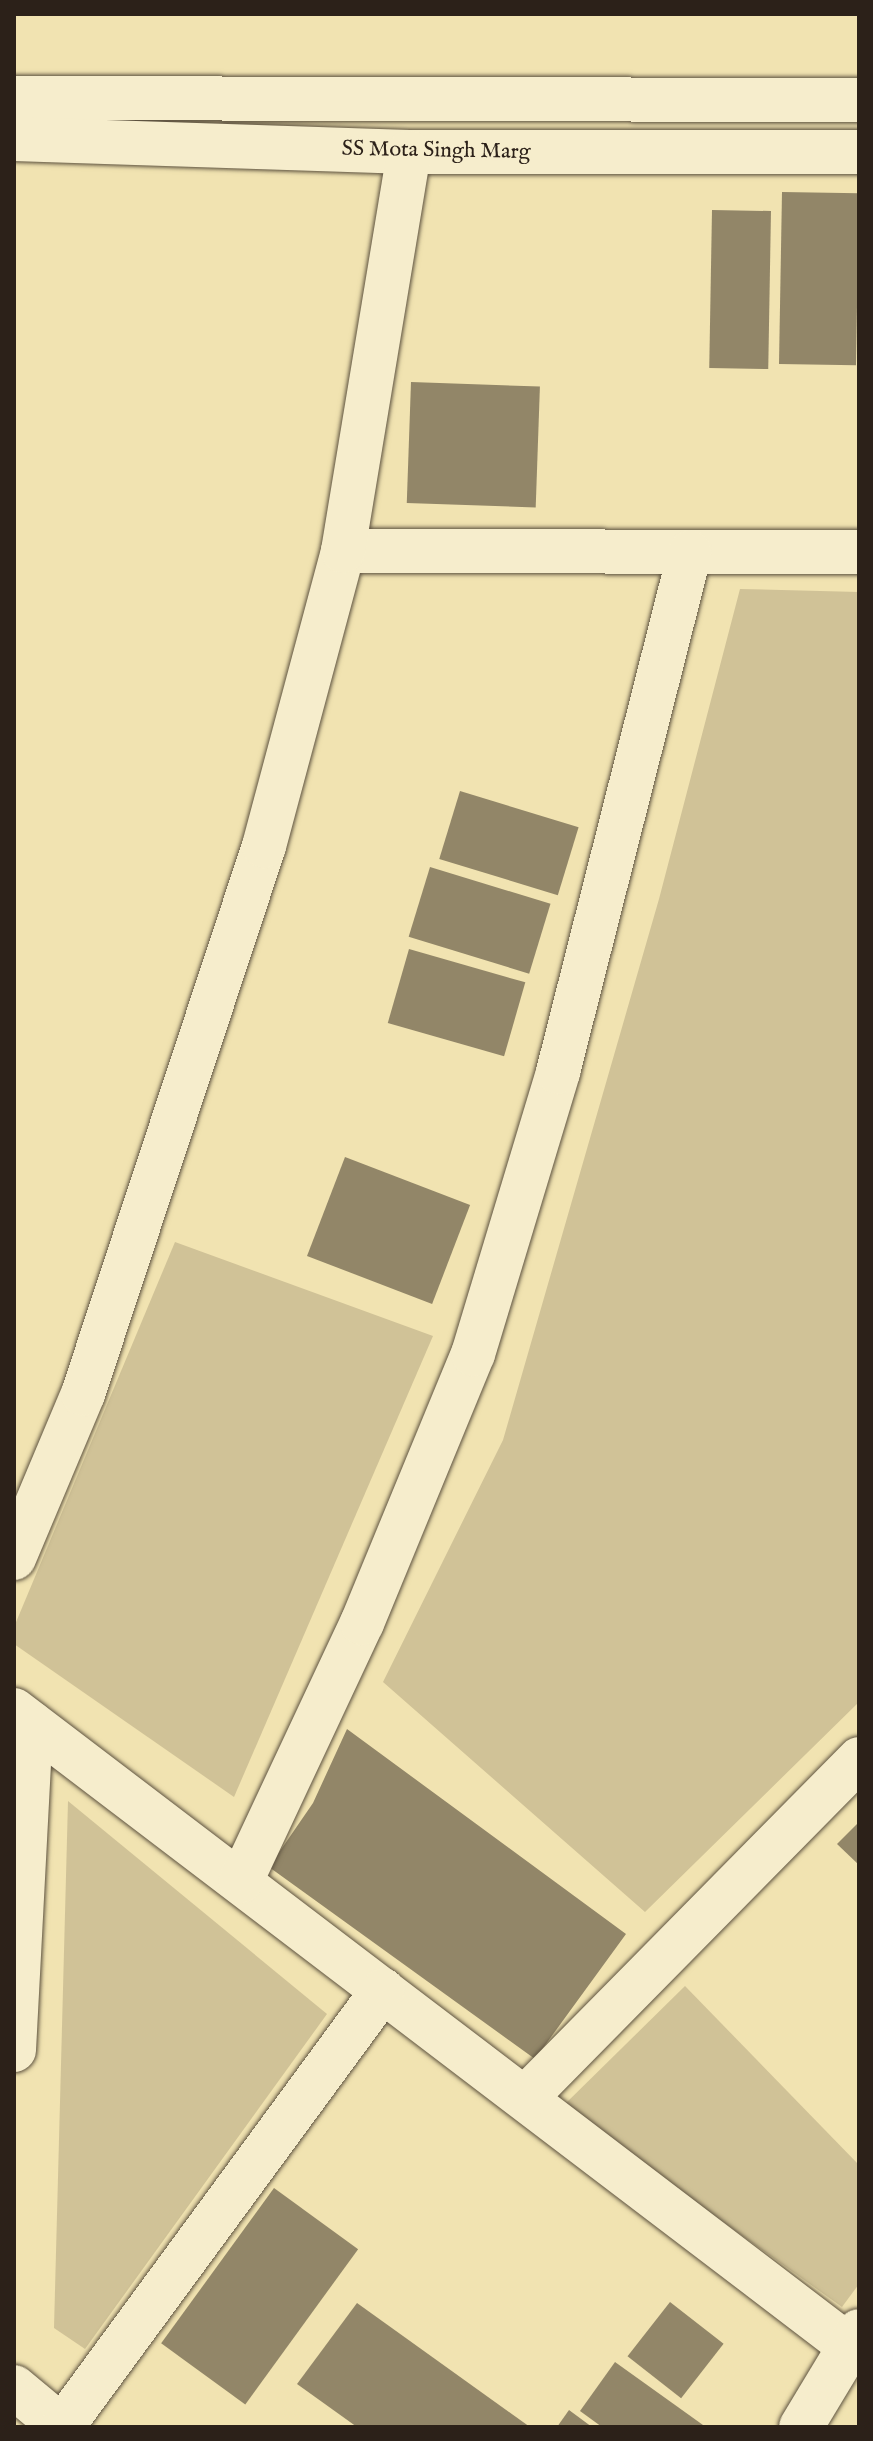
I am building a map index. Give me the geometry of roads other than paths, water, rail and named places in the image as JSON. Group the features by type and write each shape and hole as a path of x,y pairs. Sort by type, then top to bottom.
{"street":[{"path":"14,98 859,100"},
{"path":"548,152 557,99"},
{"name":"SS Mota Singh Marg","path":"14,139 409,152 859,152"},
{"path":"14,1558 83,1394 182,1104 264,846 343,551 409,152"},
{"path":"343,551 859,552"},
{"path":"241,1881 362,1623 473,1354 558,1072 690,552"},
{"path":"23,1717 525,2098 853,2338 801,2427"},
{"path":"14,2050 23,1717"},
{"path":"525,2098 859,1759"},
{"path":"14,2387 62,2427 383,1990"}]}
